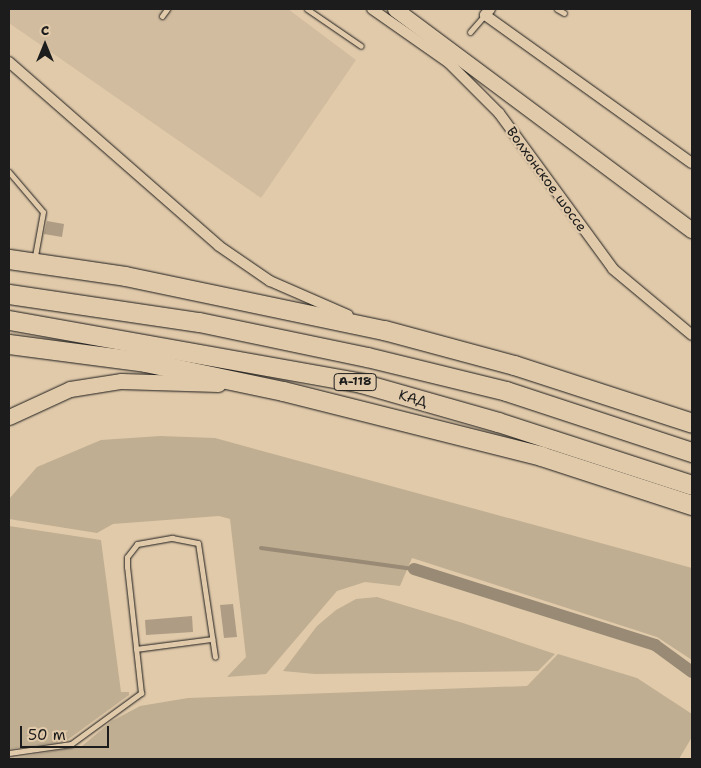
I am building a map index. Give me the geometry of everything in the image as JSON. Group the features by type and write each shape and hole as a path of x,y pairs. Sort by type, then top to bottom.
{"highway":[{"path":"9,259 134,278 384,330 514,365 692,423"},
{"name":"КАД","path":"9,294 199,322 367,357 506,391 692,452"},
{"name":"КАД","path":"9,320 193,350 361,383 498,422 692,485"},
{"path":"9,344 145,362 283,391 542,456 692,505"}],"main road":[{"path":"395,9 689,226"},
{"path":"9,417 70,390 121,380 166,380 283,391"}],"street":[{"name":"Волхонское шоссе","path":"372,9 449,63 492,107 545,171 613,269 692,335"},
{"path":"487,12 692,162"},
{"path":"9,62 184,218 240,262 295,294 384,330"}],"lane":[{"path":"162,16 167,9"},
{"path":"306,9 361,46"},
{"path":"557,9 564,13"},
{"path":"470,32 487,12"},
{"path":"9,172 43,212 35,256"},
{"path":"9,753 72,744 141,692 127,557 137,544 154,539 183,538 198,543 214,657"},
{"path":"136,649 212,640"}],"shaded area":[{"path":"9,9 288,9 356,60 261,198 9,23"},
{"path":"160,436 215,438 692,568 692,660 657,637 412,558 400,586 365,582 337,591 266,674 227,677 246,657 230,519 219,516 113,524 97,533 9,519 9,499 37,467 101,440"},
{"path":"9,526 101,540 121,692 129,692 129,695 66,741 9,749"},
{"path":"377,597 555,654 538,671 315,674 283,671 317,626 336,610 356,599"},
{"path":"558,654 637,678 692,714 692,737 679,759 9,759 82,746 112,721 140,706 188,698 527,686"}],"building":[{"path":"47,221 64,224 62,237 44,234"},
{"path":"233,604 237,637 224,638 220,605"},
{"path":"192,616 193,632 146,635 145,620"}],"waterway":[{"path":"261,548 414,569"},
{"path":"414,569 655,645 692,672"}]}
